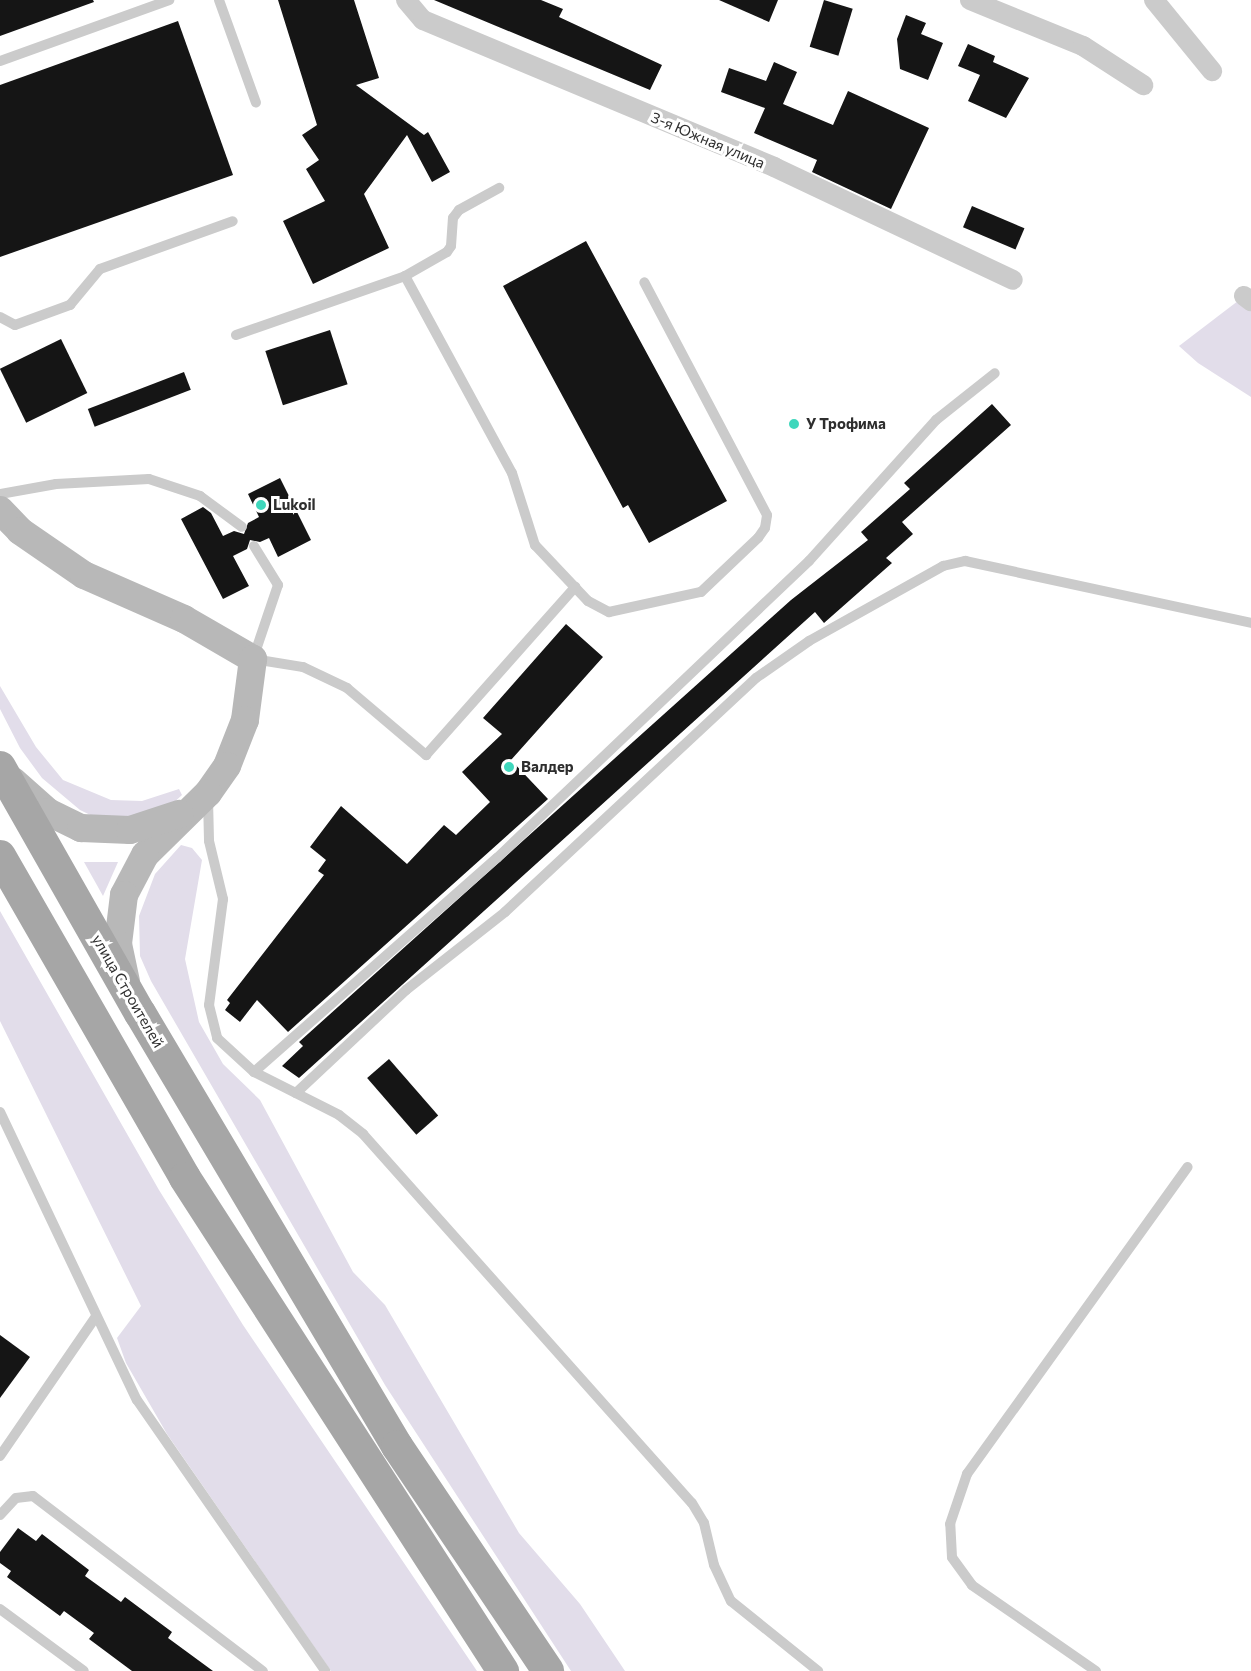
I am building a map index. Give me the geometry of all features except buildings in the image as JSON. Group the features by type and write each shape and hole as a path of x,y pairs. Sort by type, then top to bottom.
{"main road":[{"name":"улица Строителей","path":"0,765 140,1013 397,1446 548,1671"},
{"path":"0,856 185,1178 503,1671"}],"street":[{"name":"3-я Южная улица","path":"406,0 423,20 774,168 1013,280"},
{"path":"970,0 1083,46 1143,85"},
{"path":"1154,0 1212,70"},
{"path":"0,510 21,531 84,575 184,619 253,659 245,720 226,766 200,800 145,855 120,910 120,961 140,1013"},
{"path":"0,765 16,785 48,812 81,828 130,830 200,800"}],"lane":[{"path":"0,61 169,0"},
{"path":"219,0 256,103"},
{"path":"236,335 405,276 447,252 451,246 453,218 459,210 499,188"},
{"path":"0,317 15,325 70,305 100,269 233,221"},
{"path":"405,276 512,473 535,545 599,610 609,612 701,592 765,528 767,515 644,282"},
{"path":"254,1072 496,858 809,561 936,420 995,373"},
{"path":"0,494 56,484 149,479 200,496 242,527"},
{"path":"254,546 278,585 253,659 303,667 347,688 426,755 575,587"},
{"path":"296,1093 413,984 505,912 748,685 809,641 943,566 965,561 1251,623"},
{"path":"200,800 223,898 210,1017 223,1047 254,1072 339,1115 363,1134 692,1503 704,1523 714,1565 731,1601 818,1671"},
{"path":"0,1112 95,1318 137,1400 325,1671"},
{"path":"1096,1671 972,1586 952,1557 950,1524 967,1474 1188,1167"},
{"path":"0,1456 95,1318"},
{"path":"0,1515 16,1498 33,1496 263,1671"},
{"path":"0,1609 84,1671"}],"shaded area":[{"path":"1251,291 1251,397 1198,363 1179,346"},
{"path":"0,686 36,747 63,780 111,800 142,801 179,789 182,795 168,808 107,823 80,810 42,778 20,748 0,709"},
{"path":"181,845 192,848 202,860 185,959 199,1022 223,1064 260,1100 353,1272 385,1305 519,1533 580,1604 625,1671 571,1671 385,1385 151,981 140,956 139,916 155,874"},
{"path":"84,862 118,862 103,896"},
{"path":"0,911 159,1190 243,1325 477,1671 331,1671 167,1434 126,1363 117,1338 141,1306 0,1021"}],"place":[{"name":"У Трофима","path":"794,424"},
{"name":"Lukoil","path":"261,505"},
{"name":"Валдер","path":"509,767"}]}
